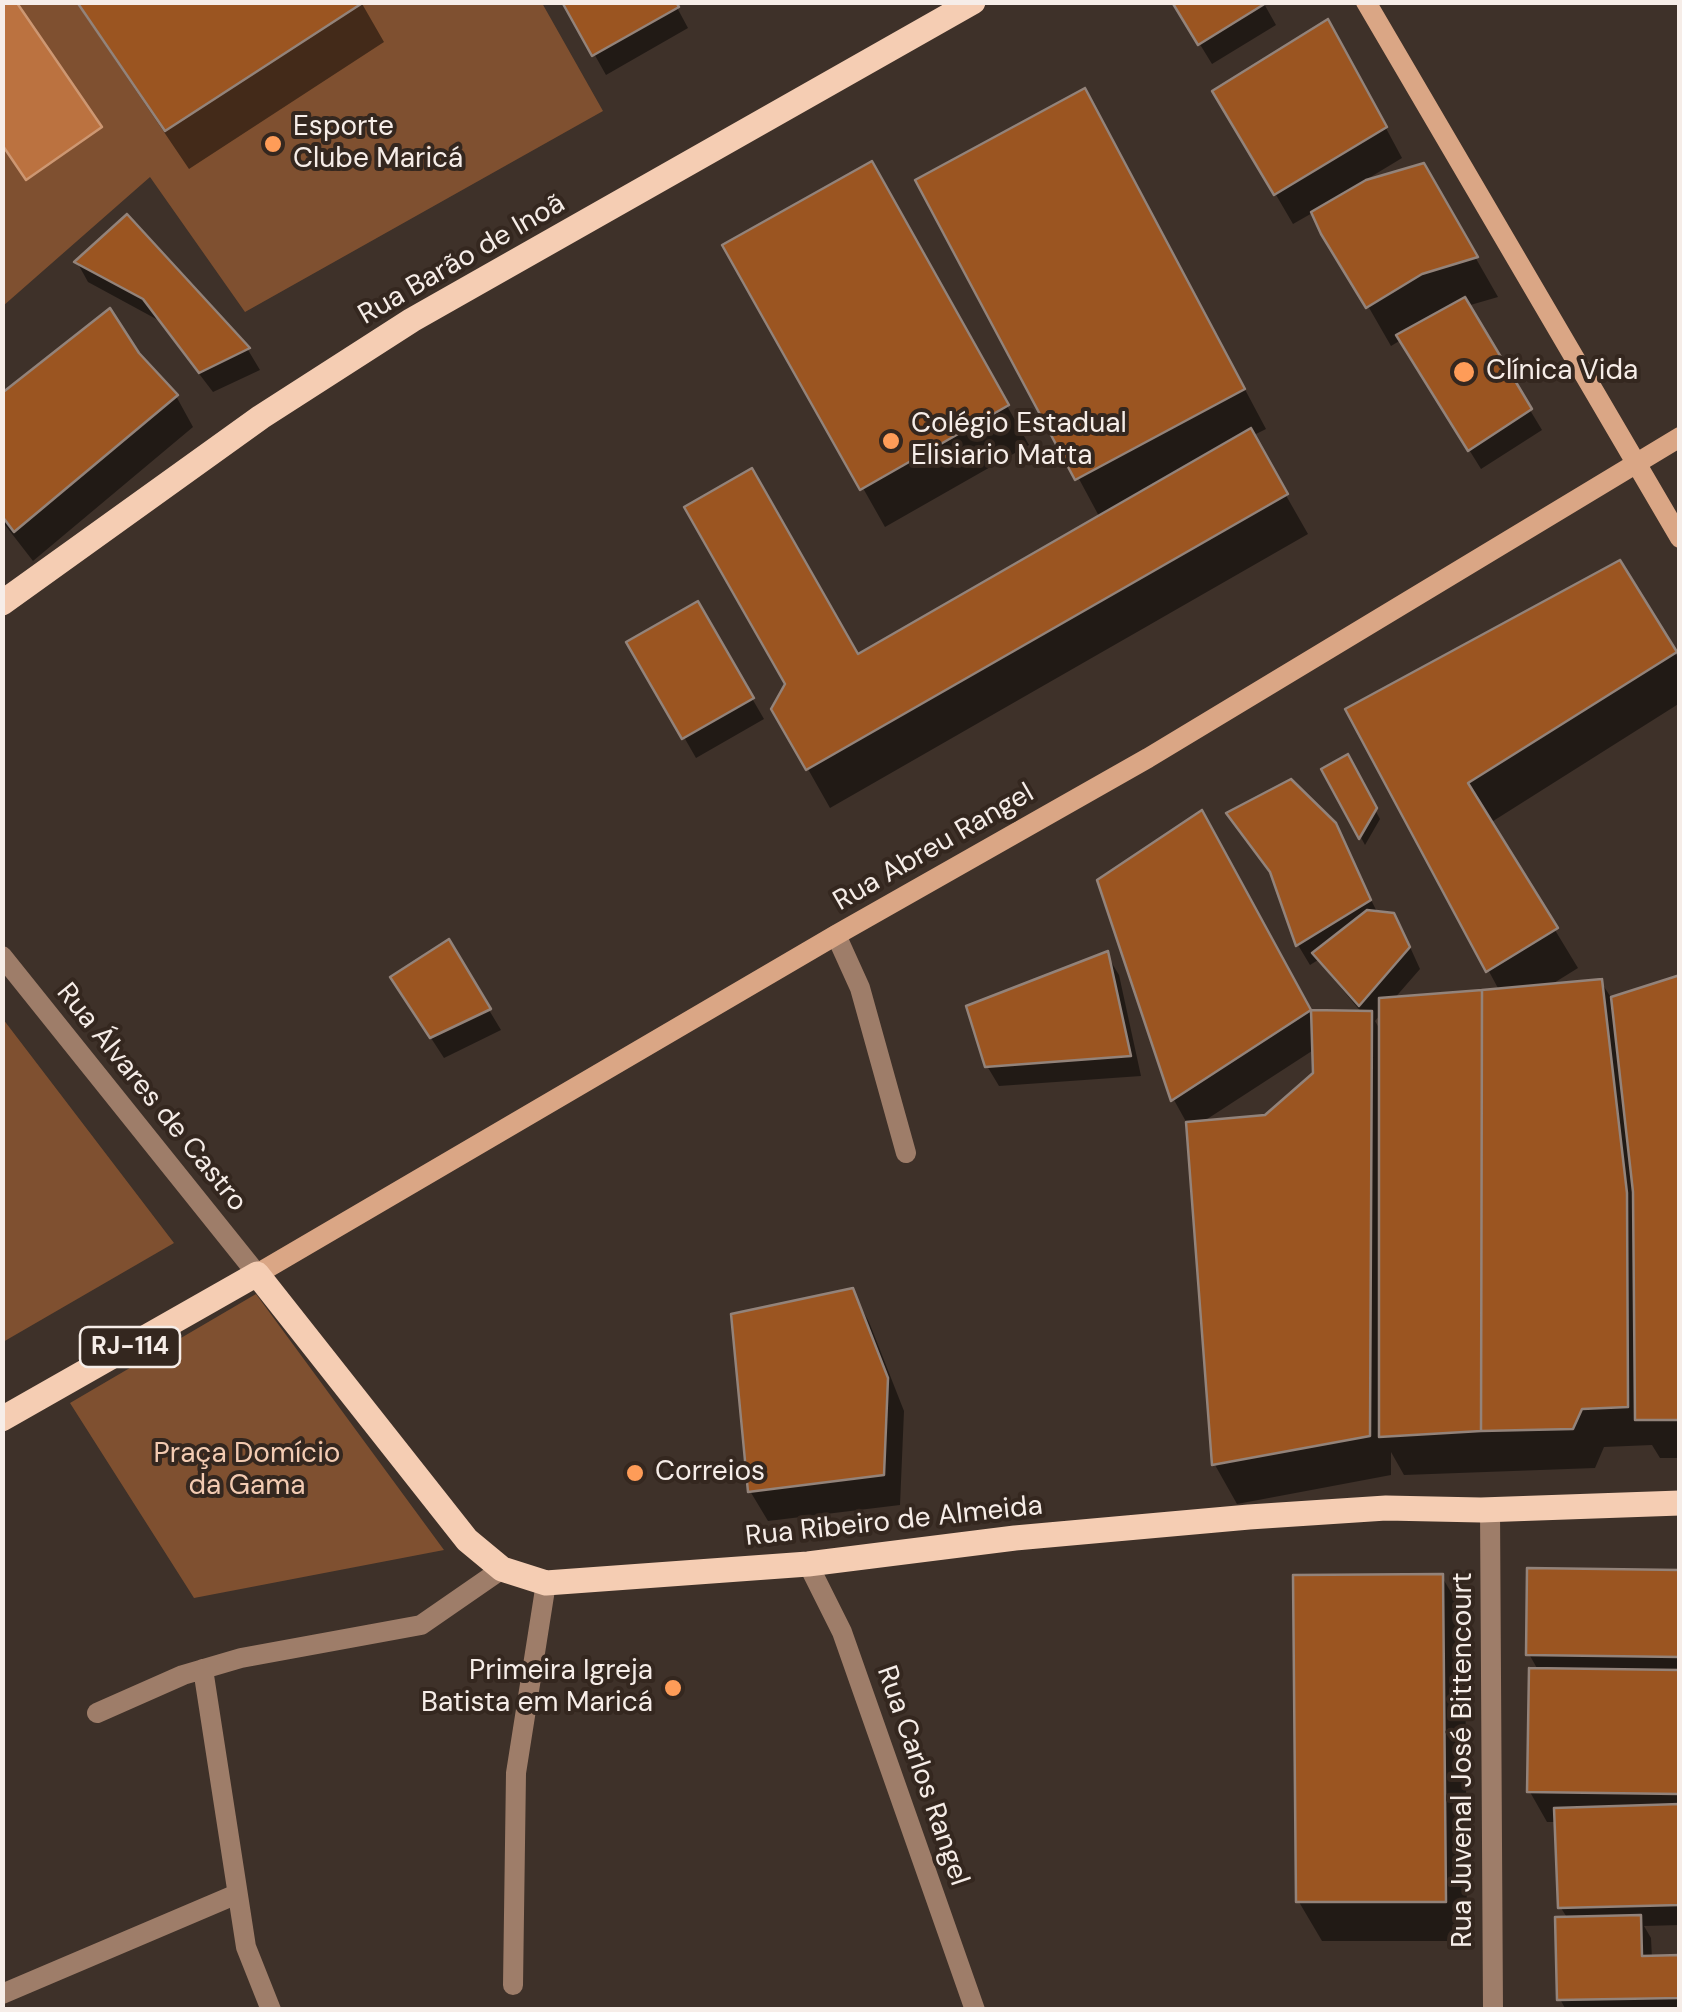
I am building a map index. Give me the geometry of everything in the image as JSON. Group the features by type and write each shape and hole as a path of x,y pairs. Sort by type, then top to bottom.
{"main road":[{"name":"Rua Barão de Inoã","path":"2,603 261,416 412,320 974,2"},
{"path":"1366,2 1680,538"},
{"name":"Rua Abreu Rangel","path":"257,1274 1148,758 1680,437"},
{"name":"RJ-114","path":"2,1419 257,1274"},
{"name":"Rua Ribeiro de Almeida","path":"257,1274 444,1513 484,1557 502,1570 546,1583 808,1564 1015,1538 1249,1516 1386,1508 1490,1510 1680,1503"}],"street":[{"path":"836,936 860,988 906,1153"},
{"name":"Rua Álvares de Castro","path":"2,956 257,1274"},
{"name":"Rua Juvenal José Bittencourt","path":"1490,1510 1493,2010"},
{"name":"Rua Carlos Rangel","path":"808,1564 842,1632 975,2010"},
{"path":"97,1712 203,1669 241,1658 421,1625 502,1570"},
{"path":"513,1984 516,1773 546,1583"},
{"path":"203,1669 246,1947 270,2010"},
{"path":"2,1994 237,1894"}],"green space":[{"name":"Esporte Clube Maricá","path":"3,3 542,3 603,111 245,312 150,177 3,306"},
{"path":"3,1019 174,1243 2,1342"},
{"name":"Praça Domício da Gama","path":"256,1294 444,1550 194,1598 70,1403"}],"shaded area":[{"path":"2,3 17,3 102,127 26,180 3,146"}],"building":[{"path":"77,2 364,2 165,131"},
{"path":"562,2 676,2 679,7 592,56"},
{"path":"1172,2 1266,2 1266,3 1198,45"},
{"path":"1328,19 1387,127 1274,195 1212,91"},
{"path":"1085,88 1245,389 1075,480 915,180"},
{"path":"872,161 1009,405 860,490 722,245"},
{"path":"1424,163 1478,257 1422,274 1366,308 1311,212 1366,180"},
{"path":"127,214 250,348 199,373 143,299 74,262"},
{"name":"Clínica Vida","path":"1465,297 1532,409 1468,451 1396,335"},
{"path":"110,308 139,353 178,395 14,532 2,516 2,393"},
{"path":"1251,428 1288,494 806,770 771,709 785,684 684,507 752,468 858,654"},
{"path":"1620,560 1677,652 1468,783 1558,928 1486,972 1345,709"},
{"path":"698,601 754,698 682,739 626,642"},
{"path":"1348,754 1377,808 1359,839 1321,769"},
{"path":"1291,779 1336,823 1371,900 1296,946 1270,872 1226,813"},
{"path":"1202,810 1311,1010 1171,1101 1097,880"},
{"path":"1367,910 1394,913 1410,947 1359,1006 1312,953"},
{"path":"449,939 491,1009 430,1038 390,977"},
{"path":"1108,951 1131,1056 985,1067 966,1006"},
{"path":"1680,975 1680,1420 1635,1420 1633,1192 1611,997"},
{"path":"1602,979 1627,1193 1628,1407 1582,1409 1573,1429 1481,1431 1482,990"},
{"path":"1482,990 1481,1431 1379,1437 1379,998"},
{"path":"1311,1010 1372,1011 1370,1436 1212,1465 1186,1122 1265,1115 1313,1073"},
{"path":"853,1288 888,1378 884,1475 748,1492 731,1314"},
{"path":"1527,1568 1680,1570 1680,1657 1526,1655"},
{"path":"1443,1574 1446,1902 1296,1902 1293,1575"},
{"path":"1529,1668 1680,1670 1679,1794 1527,1792"},
{"path":"1680,1804 1680,1905 1558,1908 1554,1808"},
{"path":"1641,1915 1642,1956 1680,1955 1680,1998 1557,2000 1555,1917"}],"place":[{"name":"Esporte Clube Maricá","path":"273,144"},
{"name":"Clínica Vida","path":"1464,372"},
{"name":"Colégio Estadual Elisiario Matta","path":"891,441"},
{"name":"Correios","path":"635,1473"},
{"name":"Primeira Igreja Batista em Maricá","path":"673,1688"}]}
